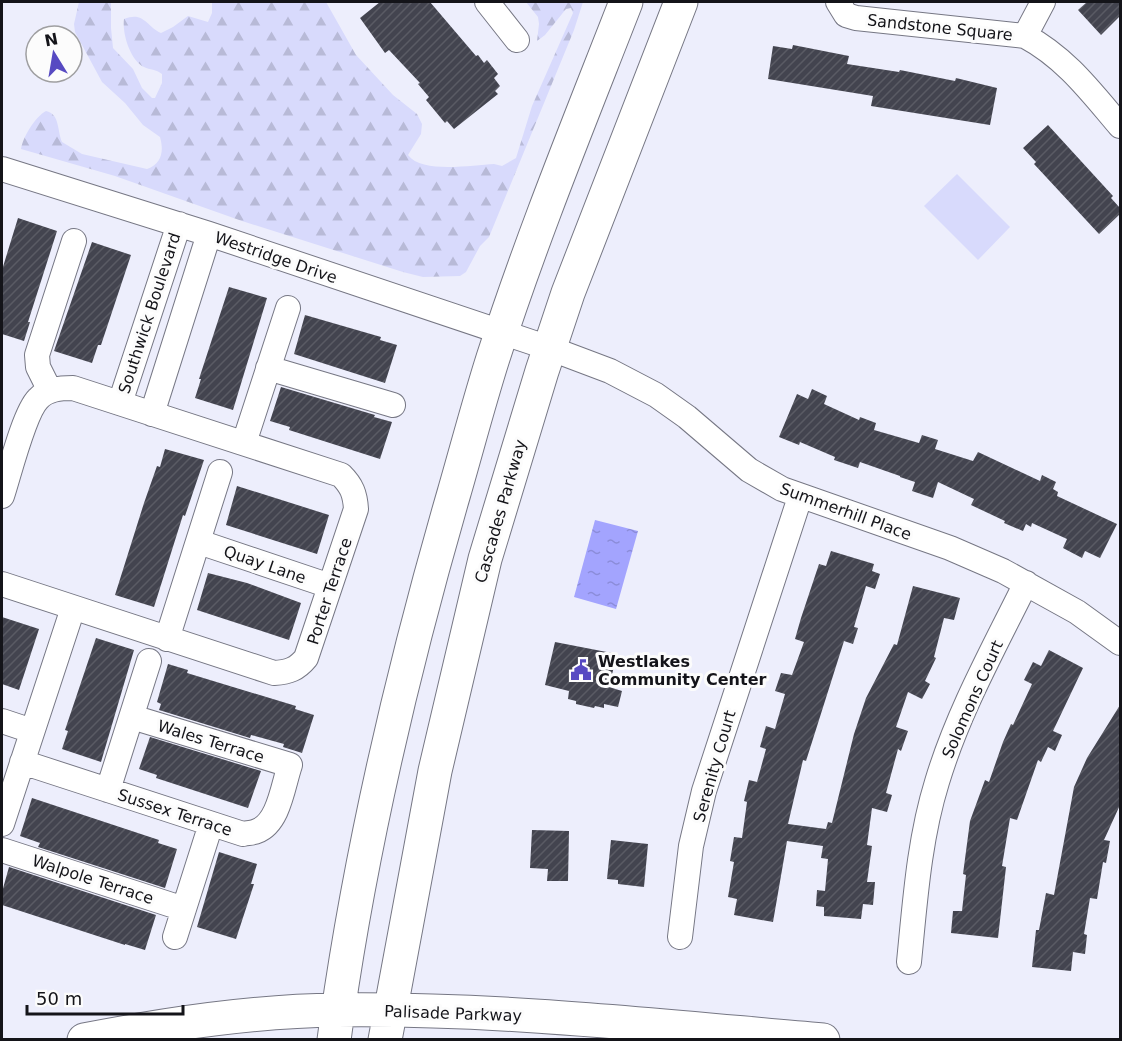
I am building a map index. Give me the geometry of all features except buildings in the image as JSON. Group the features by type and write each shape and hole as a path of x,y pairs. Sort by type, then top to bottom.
{"main road":[{"path":"336,1025 359,889 386,755 420,612 502,333 552,192 626,2"},
{"name":"Cascades Parkway","path":"388,1025 435,771 485,559 549,348 600,208 681,2"},
{"name":"Palisade Parkway","path":"84,1040 229,1018 336,1025 388,1025 497,1013 823,1040"}],"street":[{"path":"487,2 517,40"},
{"name":"Sandstone Square","path":"838,2 846,15 856,18 1025,36 1064,62 1120,126"},
{"path":"1025,36 1042,2"},
{"name":"Westridge Drive","path":"2,169 179,224 549,348"},
{"name":"Southwick Boulevard","path":"120,402 179,224"},
{"name":"Southwick Boulevard","path":"152,414 209,234"},
{"path":"2,496 8,452 38,399 50,391 38,367 37,356 74,241"},
{"path":"244,443 288,308"},
{"name":"Summerhill Place","path":"549,348 610,370 656,395 687,417 749,470 782,489 950,548 1026,583 1077,612 1120,643"},
{"path":"268,368 393,405"},
{"name":"Porter Terrace","path":"2,584 274,673 287,673 298,667 306,658 356,509 356,496 351,485 341,476 73,388 58,388 50,391"},
{"path":"167,639 220,472"},
{"name":"Serenity Court","path":"680,937 691,846 704,791 800,497"},
{"name":"Quay Lane","path":"199,542 330,586"},
{"name":"Solomons Court","path":"909,962 916,889 925,830 937,782 956,726 1026,583"},
{"path":"2,824 73,608"},
{"path":"108,790 149,661"},
{"name":"Wales Terrace","path":"132,717 290,765"},
{"path":"2,721 32,731"},
{"name":"Sussex Terrace","path":"22,762 243,834 258,831 269,822 275,812 290,765"},
{"path":"175,937 212,824"},
{"name":"Walpole Terrace","path":"2,850 184,909"}],"green space":[{"path":"79,2 111,2 113,48 133,69 142,88 152,98 155,98 162,83 162,74 144,67 135,59 126,38 124,19 141,18 161,33 188,16 208,22 212,13 212,2 326,2 356,55 393,95 417,114 422,124 421,134 408,155 424,165 448,167 494,164 502,166 516,158 532,106 573,13 571,8 566,9 545,35 537,41 538,17 526,2 583,2 574,30 489,237 480,246 466,272 460,276 423,277 403,272 242,221 115,176 21,149 30,128 46,111 54,115 62,142 82,154 147,169 156,164 161,156 160,137 143,125 125,103 102,82 84,49 84,24 74,24"},
{"path":"957,174 1010,227 978,260 924,206"}],"water":[{"path":"595,520 638,531 616,609 574,597"}],"place":[{"name":"Westlakes Community Center","path":"581,670"}]}
